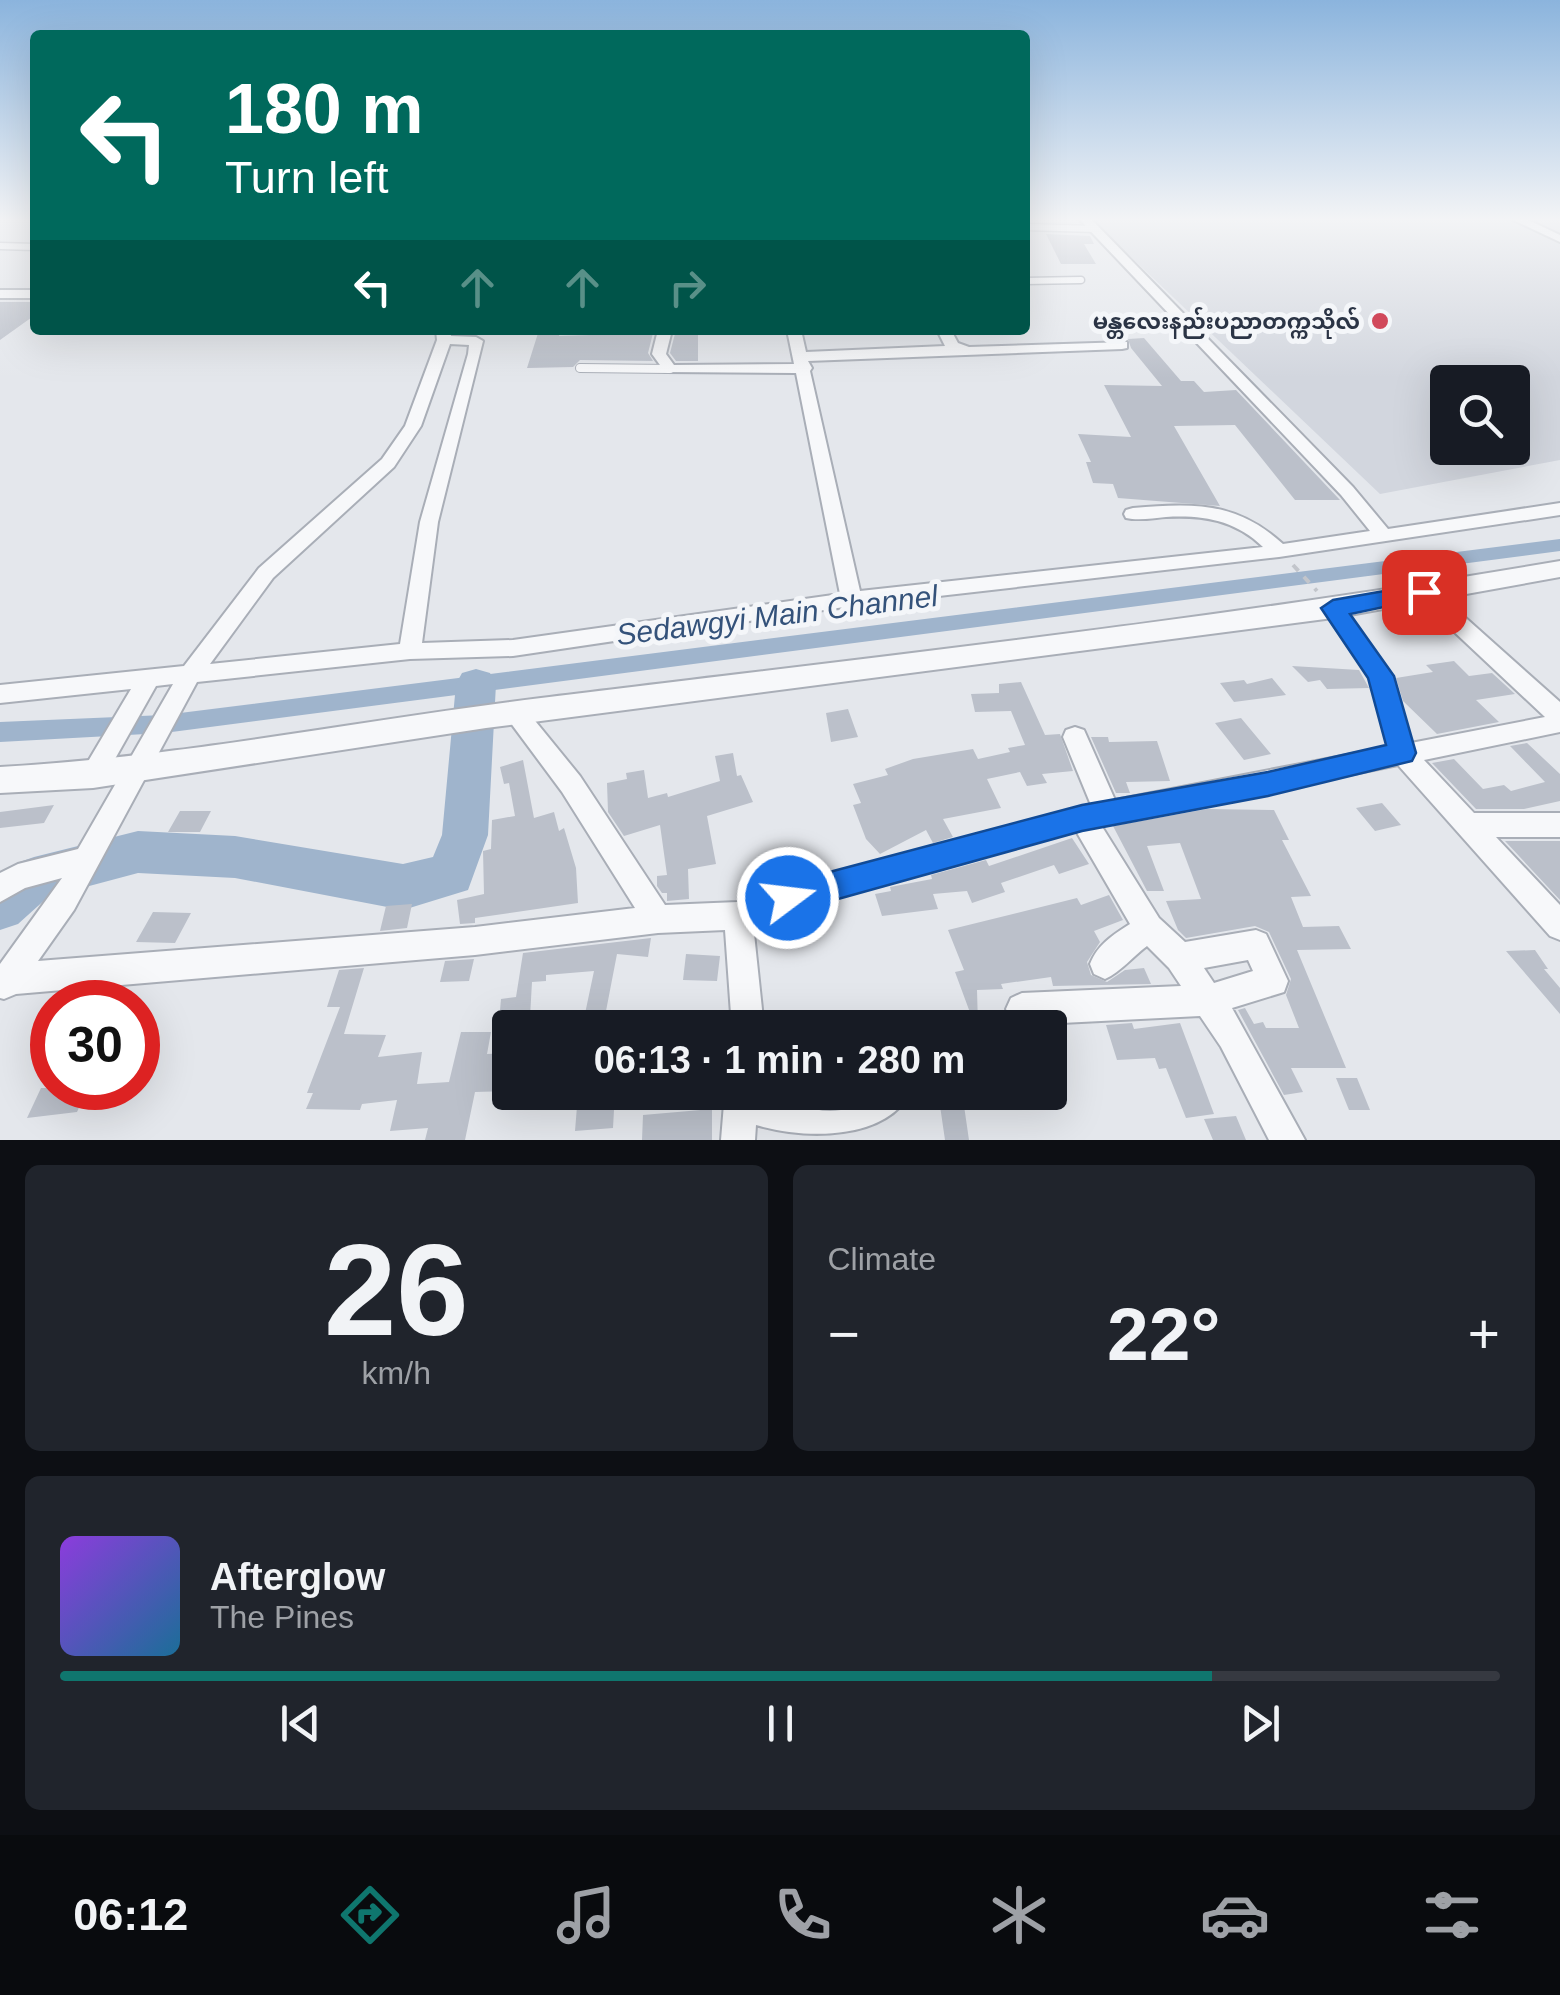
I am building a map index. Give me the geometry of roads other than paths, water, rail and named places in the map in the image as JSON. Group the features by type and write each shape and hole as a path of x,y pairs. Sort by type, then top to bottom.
{"street":[{"path":"1136,272 1347,491 1382,534"},
{"path":"0,294 30,294"},
{"path":"4,984 81,869 185,683 266,573 388,463 412,426 444,335 481,336 428,522 410,651"},
{"path":"664,335 660,354 670,369 958,350 1122,345"},
{"path":"796,335 851,599"},
{"path":"945,335 958,350"},
{"path":"0,694 143,689 410,651 513,648 851,599 1284,556 1382,534 1560,509"},
{"path":"1133,514 1187,510 1234,516 1260,530 1284,556"},
{"path":"0,780 101,761 454,721 1424,592 1560,569"},
{"path":"1424,592 1560,719"},
{"path":"1328,602 1381,676 1402,753 1560,926"},
{"path":"101,761 143,689"},
{"path":"500,714 571,784 658,919"},
{"path":"4,984 475,941 658,919 738,916 788,898 1095,816 1268,784 1560,719"},
{"path":"1076,737 1095,816 1149,928 1180,958 1232,1036 1288,1140"},
{"path":"1469,825 1560,825"},
{"path":"0,889 18,877 81,869"},
{"path":"738,916 746,1010"},
{"path":"1106,964 1115,951 1149,928"},
{"path":"1022,1009 1208,1000 1273,981 1256,944 1180,958"},
{"path":"738,1140 741,1110"},
{"path":"769,1110 798,1126 816,1127 864,1122 876,1110"}],"lane":[{"path":"1030,281 1081,280"},
{"path":"580,368 670,369"}],"waterway":[{"name":"Sedawgyi Main Channel","path":"0,732 164,724 1560,545"},
{"path":"0,907 34,879 138,852 235,857 403,887 451,874 465,835 476,684"}],"place":[{"name":"မန္တလေးနည်းပညာတက္ကသိုလ်","path":"1380,321"}]}
